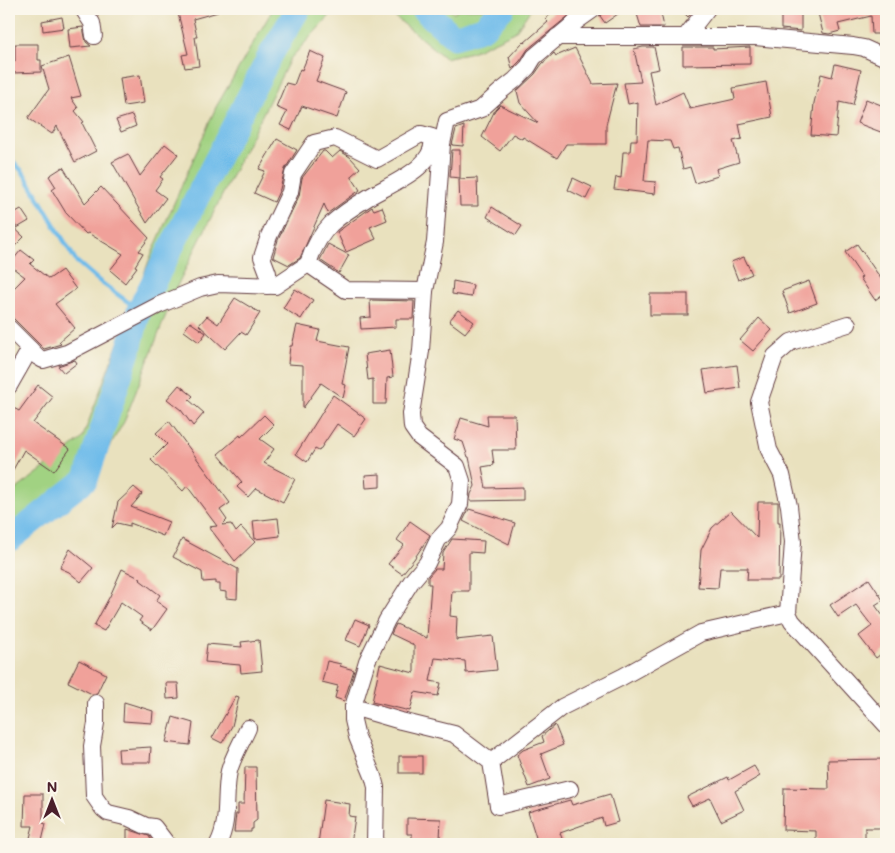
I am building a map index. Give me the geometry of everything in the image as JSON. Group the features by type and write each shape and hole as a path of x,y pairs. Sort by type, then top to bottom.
{"street":[{"path":"83,9 92,23 94,36"},
{"path":"375,844 376,787 357,737 353,720 353,707 367,661 387,620 411,582 427,563 438,540 449,528 460,504 462,481 457,466 419,437 412,427 411,414 421,351 425,291 435,242 442,144 447,121 481,109 515,80 528,67 534,57 594,9"},
{"path":"686,36 707,9"},
{"path":"558,37 755,37 822,42 864,48 886,58"},
{"path":"9,328 43,360 67,353 159,305 200,288 218,284 267,286 275,286 308,264 315,243 331,225 370,196 414,171 427,159 434,146 432,137 421,134 377,159 335,138 314,143 293,174 290,192 269,236 262,257 268,273 267,286"},
{"path":"308,264 346,290 425,291"},
{"path":"848,324 791,342 775,356 760,402 769,450 782,475 789,506 793,542 788,612 792,621 886,724"},
{"path":"9,386 30,349"},
{"path":"491,762 562,707 622,677 701,633 788,612"},
{"path":"96,703 96,723 92,746 94,796 108,814 129,818 154,828 167,844"},
{"path":"353,707 454,734 491,762 498,806 570,789"},
{"path":"218,844 226,821 229,773 232,760 248,728"}],"green space":[{"path":"273,9 336,9 290,59 178,284 124,422 78,499 9,550 9,495 82,439 150,258 216,107"},
{"path":"384,9 449,9 453,13 459,9 531,9 515,32 472,52 445,58"}],"building":[{"path":"177,9 217,9 218,12 193,19 197,37 195,37 199,66 185,68 182,55 188,54"},
{"path":"557,9 577,9 528,49 512,69 509,57 523,42 548,22 545,19"},
{"path":"604,9 625,9 605,23 600,16"},
{"path":"660,9 664,27 641,27 637,14"},
{"path":"680,9 695,9 688,17"},
{"path":"781,9 801,9 801,31 781,29"},
{"path":"817,9 883,9 884,34 872,34 871,16 838,24 840,31 829,34 823,33"},
{"path":"62,17 64,28 43,31 42,21"},
{"path":"83,27 86,42 91,46 70,48 68,29"},
{"path":"15,44 38,44 38,60 41,60 41,72 13,73"},
{"path":"654,47 659,69 649,71 656,105 683,92 690,109 735,99 733,88 766,82 772,117 739,124 742,139 733,141 739,162 716,169 718,176 695,183 690,167 683,169 678,148 673,149 670,141 648,140 644,181 656,182 655,194 614,189 616,177 621,178 623,152 630,152 631,140 637,140 638,102 628,104 624,83 641,82 634,49"},
{"path":"683,47 713,47 713,49 750,47 750,64 683,65"},
{"path":"575,48 593,84 617,83 606,125 606,144 566,144 557,158 523,137 522,139 513,134 500,151 482,137 495,110 500,105 538,123 520,103 517,91 554,53 556,56"},
{"path":"310,51 325,58 316,81 346,92 337,118 302,106 291,130 280,125 287,112 276,107 286,83 294,85"},
{"path":"69,57 81,96 71,98 78,108 75,111 84,122 82,123 96,151 75,162 57,126 52,134 28,118 49,89 42,66"},
{"path":"835,64 861,70 853,105 839,102 836,137 811,135 814,103 821,74 832,77"},
{"path":"140,75 144,103 124,106 120,78"},
{"path":"866,99 886,107 886,134 857,123"},
{"path":"132,115 136,126 121,132 116,120"},
{"path":"464,126 463,146 452,145 456,129"},
{"path":"277,139 297,150 285,169 280,189 274,202 254,193 265,171 259,169"},
{"path":"165,144 178,154 160,177 163,179 155,190 166,198 147,223 112,162 128,154 140,176"},
{"path":"452,150 460,150 460,178 450,177"},
{"path":"323,151 332,158 340,151 350,157 360,168 351,176 360,190 328,213 324,204 300,258 289,265 273,257 278,240 299,196 302,178"},
{"path":"63,167 85,203 101,187 149,238 139,251 143,253 135,266 137,267 125,283 110,270 123,254 88,233 86,234 66,213 52,190 56,187 49,176"},
{"path":"477,178 478,206 460,206 459,179"},
{"path":"573,178 592,187 586,199 568,190"},
{"path":"372,207 374,210 382,207 387,220 370,227 376,239 346,252 337,232"},
{"path":"492,207 522,226 516,235 487,217"},
{"path":"21,209 29,221 17,228 9,216"},
{"path":"9,223 24,237 15,246 9,240"},
{"path":"328,244 349,255 339,273 320,260"},
{"path":"857,244 886,286 886,292 875,300 845,252"},
{"path":"21,250 34,260 30,264 49,279 62,270 76,289 55,304 75,328 59,342 61,344 44,349 9,314 9,293 25,277 9,265"},
{"path":"744,257 752,274 738,280 731,262"},
{"path":"453,281 473,285 471,297 452,294"},
{"path":"809,281 817,303 790,313 782,291"},
{"path":"295,289 313,300 301,319 283,308"},
{"path":"650,294 688,294 688,315 650,315"},
{"path":"235,298 260,313 246,335 241,332 225,349 199,325 207,316 218,324"},
{"path":"370,300 414,301 413,319 396,319 396,327 361,329 360,318 371,317"},
{"path":"458,310 474,322 465,333 449,321"},
{"path":"759,318 772,330 753,351 740,340"},
{"path":"190,322 206,333 199,342 184,331"},
{"path":"297,325 320,330 317,341 349,347 342,384 346,385 343,398 321,383 303,408 303,365 288,364 290,346 292,346"},
{"path":"390,350 393,377 387,378 386,404 373,404 373,379 368,380 365,354"},
{"path":"75,360 77,363 64,373 58,366"},
{"path":"737,365 740,388 707,393 703,370"},
{"path":"38,385 53,397 33,423 70,449 54,471 24,450 9,477 9,413 12,407 19,411"},
{"path":"179,385 193,396 189,400 204,413 193,426 181,410 167,399"},
{"path":"333,395 366,419 354,436 337,424 319,451 315,449 307,462 296,454"},
{"path":"264,415 274,425 260,439 274,449 264,463 295,479 283,502 256,488 248,497 237,487 242,482 218,454 240,435 241,437"},
{"path":"487,415 515,415 516,450 492,450 494,465 482,467 486,488 523,487 523,500 470,501 475,486 469,457 463,442 454,439 461,418 488,426"},
{"path":"169,421 230,503 220,510 227,520 222,525 231,524 236,532 241,527 255,542 235,561 209,527 217,526 187,486 183,491 151,460 167,444 156,433"},
{"path":"380,474 380,487 366,488 365,475"},
{"path":"134,487 142,494 131,507 169,522 163,536 130,523 130,526 117,523 112,528 118,502"},
{"path":"758,502 778,502 778,522 780,522 779,580 747,580 748,568 720,568 718,588 698,587 701,550 712,528 731,511 757,538"},
{"path":"469,509 515,523 509,544 463,521"},
{"path":"278,518 280,536 255,539 253,521"},
{"path":"410,521 430,535 402,574 388,564 404,545 397,540"},
{"path":"182,539 238,569 237,599 226,598 226,592 220,591 220,584 216,584 216,581 203,582 202,572 173,557"},
{"path":"452,539 484,541 483,553 469,552 469,591 452,591 450,616 457,617 456,640 493,636 497,670 466,673 465,661 435,658 430,681 441,683 438,696 415,692 410,711 372,702 380,664 414,673 414,645 391,634 396,624 427,638 431,584 428,584 428,577 435,569 442,569 443,553"},
{"path":"70,549 93,568 81,582 69,572 60,568"},
{"path":"122,569 141,579 160,595 156,601 167,609 152,630 139,621 142,617 121,602 104,631 94,626"},
{"path":"869,579 883,600 875,605 886,620 886,650 876,658 859,636 872,626 856,605 838,617 830,605"},
{"path":"355,619 369,625 360,646 346,640"},
{"path":"259,640 262,671 241,673 240,665 205,662 207,644 242,647 241,642"},
{"path":"79,660 106,674 97,693 92,694 68,682"},
{"path":"327,661 341,664 340,666 354,670 344,701 335,698 338,686 322,682"},
{"path":"166,683 178,683 179,698 167,699"},
{"path":"236,696 239,697 232,726 222,743 212,738"},
{"path":"124,702 153,711 152,723 123,721"},
{"path":"173,717 193,723 190,745 166,742"},
{"path":"555,725 563,745 541,754 550,779 529,787 517,755 523,750 544,742 542,736"},
{"path":"151,747 150,762 119,762 118,749"},
{"path":"399,756 422,756 422,773 399,773"},
{"path":"886,759 886,828 865,828 865,844 816,844 816,831 783,830 784,788 829,789 828,760"},
{"path":"754,766 760,776 735,791 744,810 721,821 710,798 692,806 687,797 728,777 729,780"},
{"path":"245,767 256,767 257,820 253,823 251,832 234,832 238,804 244,804"},
{"path":"25,794 43,794 43,823 46,824 42,841 30,838 33,826 24,826"},
{"path":"610,794 618,822 604,826 602,818 560,833 564,844 538,844 528,812 570,800 572,805"},
{"path":"324,800 350,804 349,816 355,817 351,844 318,844"},
{"path":"407,818 441,819 440,839 434,839 434,844 412,844 412,834 407,834"},
{"path":"127,829 149,836 153,844 127,844"}],"waterway":[{"path":"9,540 86,479 130,345 139,310 271,54 298,9"},
{"path":"423,9 454,37 483,28 502,9"},
{"path":"9,157 23,172 76,261 99,281 139,310"}]}
